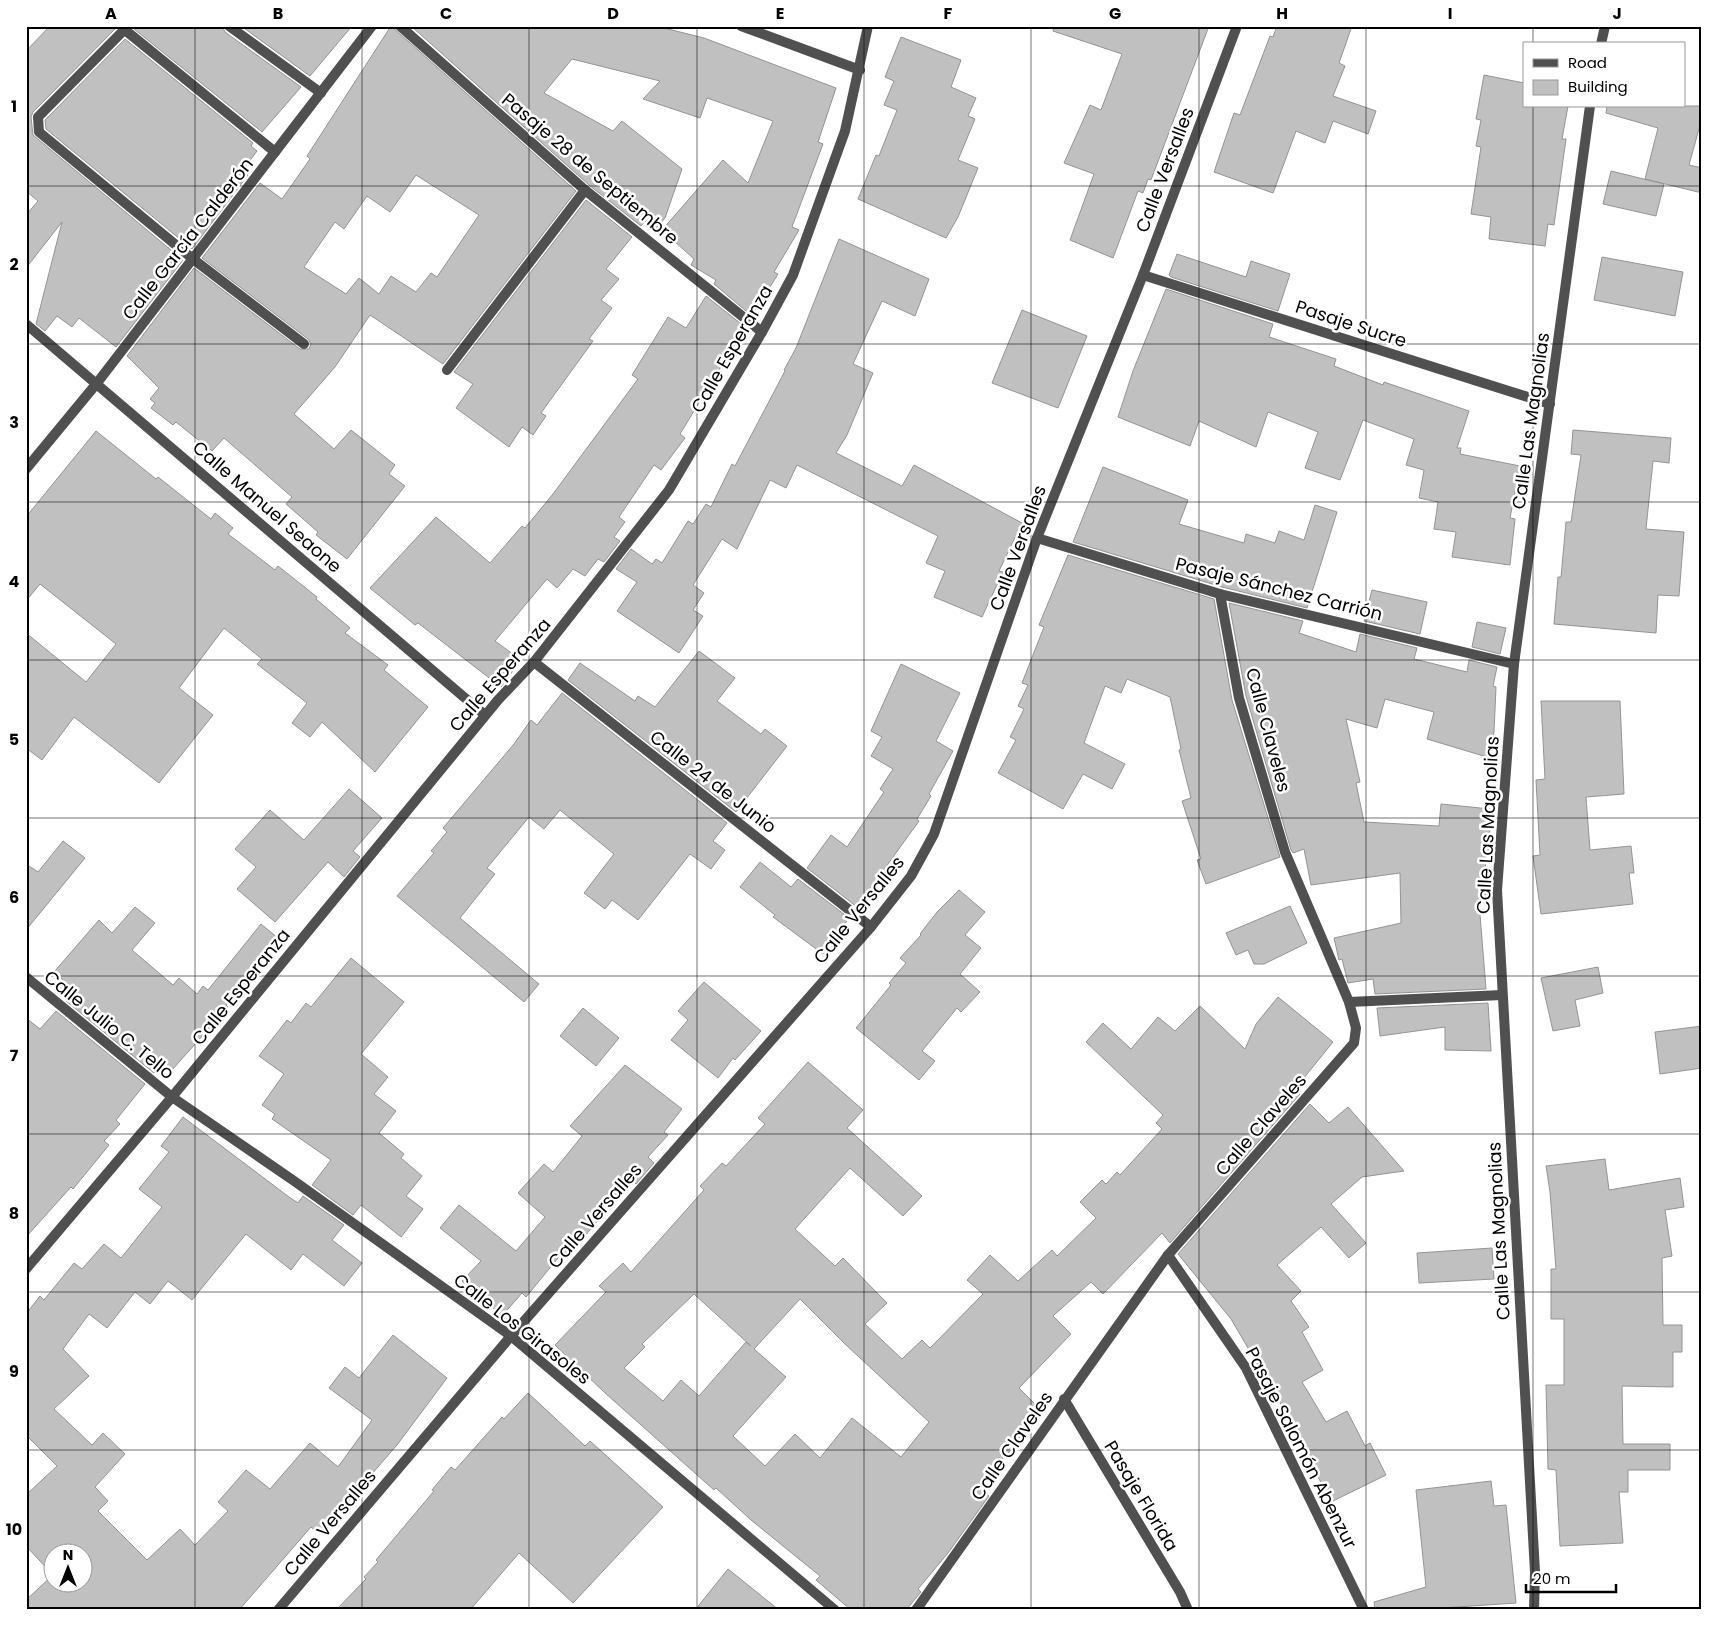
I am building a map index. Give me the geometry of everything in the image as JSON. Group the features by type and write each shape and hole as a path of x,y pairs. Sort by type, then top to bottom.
{"street":[{"path":"229,26 321,93"},
{"name":"Calle García Calderón","path":"26,469 97,383 372,26"},
{"name":"Pasaje 28 de Septiembre","path":"400,26 585,190 762,332"},
{"path":"741,26 860,70"},
{"name":"Calle Esperanza","path":"26,1269 172,1097 485,715 534,662 669,490 762,332 793,275 845,131 860,70 868,26"},
{"name":"Calle Versalles","path":"278,1610 511,1336 870,927 911,876 934,834 1037,538 1143,275 1237,26"},
{"path":"1601,42 1604,26"},
{"path":"275,152 127,28 38,117 38,132 193,259 304,344"},
{"name":"Calle Las Magnolias","path":"1534,1610 1535,1572 1496,890 1514,664 1590,108"},
{"path":"447,370 585,190"},
{"name":"Pasaje Sucre","path":"1143,275 1550,404"},
{"name":"Calle Manuel Seaone","path":"26,324 485,715"},
{"name":"Pasaje Sánchez Carrión","path":"1037,538 1220,594 1514,664"},
{"name":"Calle Claveles","path":"916,1610 1064,1399 1168,1256 1354,1043 1356,1028 1349,1002 1284,852 1239,698 1220,594"},
{"name":"Calle 24 de Junio","path":"534,662 870,927"},
{"name":"Calle Julio C. Tello","path":"26,977 172,1097"},
{"path":"1349,1002 1502,995"},
{"name":"Calle Los Girasoles","path":"172,1097 297,1183 511,1336 835,1610"},
{"name":"Pasaje Salomón Abenzur","path":"1168,1256 1246,1368 1364,1610"},
{"name":"Pasaje Florida","path":"1064,1399 1180,1592 1188,1610"}],"building":[{"path":"50,26 118,26 33,112 31,117 33,135 183,260 116,347 79,318 72,327 57,316 45,331 36,324 62,222 26,268 26,215 38,201 26,191 26,51"},
{"path":"135,26 222,26 225,32 301,87 262,132 134,29"},
{"path":"241,26 352,26 310,76"},
{"path":"391,26 576,191 443,364 370,315 335,367 294,414 334,449 351,430 395,465 389,474 405,486 347,559 316,535 318,532 286,504 292,497 224,438 212,451 176,422 173,425 151,408 155,403 150,399 159,388 127,356 194,268 300,349 309,349 311,344 308,339 202,258 260,183 282,199 310,159 307,156","holes":["416,175 479,215 437,277 431,273 416,292 391,276 379,294 359,278 346,294 304,267 335,222 344,229 367,196 390,212"]},
{"path":"411,26 656,26 704,38 836,88 818,142 823,144 792,227 799,230 774,272 778,274 752,316 714,284 716,280 691,265 694,259 662,230 723,160 748,183 773,121 707,98 700,118 643,99 660,81 572,59 544,93 613,131 622,121 682,169 665,218 655,230 645,221 641,226 589,185"},
{"path":"1054,26 1209,26 1151,180 1148,179 1143,193 1138,191 1113,258 1070,240 1094,174 1064,163 1090,105 1101,110 1122,54 1053,31"},
{"path":"1277,26 1352,26 1339,63 1345,66 1333,96 1376,111 1368,134 1333,121 1325,143 1296,131 1273,193 1214,172 1234,113 1240,115 1270,36 1273,37"},
{"path":"901,37 961,60 951,87 976,98 968,116 975,119 958,160 978,168 958,217 946,238 858,199 876,155 879,156 897,110 884,105 894,81 885,77"},
{"path":"125,39 253,143 251,146 257,151 242,171 248,175 192,249 46,129 45,120"},
{"path":"1484,75 1523,83 1523,108 1568,108 1562,139 1566,139 1554,225 1548,224 1545,246 1489,239 1491,217 1471,214 1481,147 1476,146 1481,120 1476,119"},
{"path":"1686,106 1702,106 1702,118 1689,165 1702,168 1702,193 1645,179 1658,128 1606,113 1607,108 1686,108"},
{"path":"1611,171 1664,184 1656,216 1603,204"},
{"path":"586,200 632,237 606,269 619,279 601,300 612,308 589,339 593,341 541,413 546,416 533,435 522,427 509,447 456,408 473,384 454,372"},
{"path":"839,239 929,279 915,316 882,301 853,364 873,373 847,435 836,453 902,486 914,465 1022,523 999,571 1003,572 982,617 934,597 945,571 926,563 938,536 797,465 786,488 770,480 737,549 722,539 693,585 704,593 693,610 703,616 679,653 617,611 637,582 616,569 631,549 652,564 656,559 662,563 688,521 693,524 706,504 711,507 732,464 735,466 796,348"},
{"path":"1177,254 1246,277 1251,261 1290,274 1278,311 1171,277 1169,275"},
{"path":"1602,257 1683,272 1675,316 1594,300"},
{"path":"1166,289 1273,324 1269,337 1336,359 1334,366 1383,385 1384,382 1469,411 1457,448 1461,448 1460,454 1520,466 1510,518 1515,519 1510,565 1452,557 1456,532 1434,529 1438,502 1419,498 1424,470 1406,465 1414,439 1363,420 1340,480 1305,468 1318,432 1268,412 1256,447 1199,421 1190,446 1118,417 1133,371"},
{"path":"706,296 745,327 680,434 685,438 661,470 654,465 619,517 625,522 614,537 620,541 604,562 598,559 585,576 573,569 557,588 547,579 495,641 521,660 501,687 418,623 415,625 370,588 436,517 490,563 522,526 525,528 553,494 638,379 632,375 668,317 686,328"},
{"path":"1022,310 1087,336 1058,408 992,383"},
{"path":"1573,430 1671,438 1669,463 1653,461 1646,529 1684,532 1679,596 1658,595 1656,633 1554,624 1558,577 1561,577 1566,522 1571,522 1581,455 1571,454"},
{"path":"96,431 156,479 158,477 211,519 215,513 233,528 228,534 275,570 278,566 317,597 316,599 350,628 345,633 388,665 384,670 428,707 375,772 322,722 310,737 292,723 307,703 257,664 262,659 224,628 179,688 213,715 159,783 74,717 42,760 26,748 26,633 86,682 116,644 40,584 26,601 26,517"},
{"path":"1103,467 1188,500 1179,524 1244,543 1246,534 1275,543 1279,531 1304,540 1315,505 1337,512 1307,608 1222,587 1073,542"},
{"path":"1068,555 1214,599 1232,700 1280,857 1206,884 1197,860 1201,859 1182,801 1191,798 1179,750 1181,749 1170,697 1127,679 1121,693 1105,686 1084,743 1125,764 1112,789 1083,774 1063,809 998,773 1016,740 1010,737 1024,709 1018,706 1028,685 1022,683 1044,627 1039,625"},
{"path":"1372,590 1427,602 1420,634 1364,621"},
{"path":"1229,603 1303,621 1299,633 1356,652 1360,634 1417,648 1414,659 1467,672 1469,660 1497,667 1493,686 1496,687 1494,732 1487,757 1427,739 1434,712 1385,699 1377,728 1346,719 1360,782 1356,783 1364,822 1439,826 1441,804 1490,809 1487,829 1490,829 1489,852 1485,852 1486,902 1479,902 1486,989 1375,994 1373,979 1348,983 1342,959 1339,960 1334,938 1401,923 1400,873 1311,885 1304,849 1293,853 1291,850 1246,696"},
{"path":"1477,622 1506,628 1500,654 1472,647"},
{"path":"699,651 735,678 717,701 761,734 765,729 787,746 736,812 568,680 580,663 635,701 638,696 655,707"},
{"path":"901,664 960,693 936,741 953,751 929,794 931,796 917,819 919,821 857,907 807,868 831,835 847,847 884,792 880,789 893,769 871,756 882,737 871,731"},
{"path":"562,693 727,823 713,841 725,850 711,869 690,854 638,920 612,900 605,909 584,893 614,854 560,810 544,829 529,817 487,868 495,874 460,918 539,984 524,1002 397,896 434,853 431,851 447,832 443,828 514,744 531,720 537,725"},
{"path":"1541,701 1620,701 1624,794 1586,797 1590,850 1631,846 1634,873 1629,873 1633,904 1541,914 1533,856 1540,855 1536,780 1545,779"},
{"path":"349,789 382,818 353,851 360,857 344,877 328,862 275,922 237,889 256,867 235,849 270,810 304,840"},
{"path":"63,841 85,858 26,930 26,864 38,872"},
{"path":"760,862 791,887 798,879 849,918 823,954 773,917 775,915 740,887"},
{"path":"959,890 985,912 965,935 981,948 960,974 980,992 961,1012 957,1008 922,1051 935,1061 919,1080 856,1028 891,985 889,983 906,963 900,958 921,935 937,912"},
{"path":"1290,906 1307,943 1264,964 1254,964 1248,950 1236,955 1226,933"},
{"path":"135,907 155,923 132,950 173,985 179,978 197,994 203,986 208,990 261,924 279,939 226,1005 228,1007 172,1070 163,1062 154,1073 66,1001 75,990 54,972 99,920 112,933"},
{"path":"351,958 404,1002 361,1054 388,1077 374,1094 396,1111 379,1133 404,1154 401,1158 422,1176 406,1196 423,1209 401,1237 361,1205 353,1215 312,1185 331,1160 272,1119 275,1114 262,1105 284,1074 259,1056 287,1020 291,1023 306,1003 311,1007"},
{"path":"1598,967 1603,993 1575,1000 1580,1026 1553,1031 1541,978"},
{"path":"704,982 761,1031 735,1060 733,1058 718,1078 671,1040 688,1020 678,1011"},
{"path":"1278,997 1333,1042 1295,1089 1300,1094 1170,1243 1162,1233 1103,1294 1091,1282 1053,1316 1071,1334 1019,1388 1043,1412 1021,1435 1023,1437 977,1486 989,1496 948,1553 918,1589 921,1592 906,1610 851,1610 816,1580 820,1576 751,1520 716,1488 714,1490 604,1392 555,1345 606,1292 599,1286 623,1263 631,1272 704,1190 700,1186 722,1163 726,1166 765,1124 758,1118 808,1062 863,1110 847,1128 922,1196 903,1216 850,1168 795,1229 835,1266 843,1258 887,1303 865,1324 902,1359 922,1340 930,1348 983,1294 967,1280 990,1255 1018,1281 1052,1250 1057,1256 1096,1218 1080,1202 1102,1180 1106,1184 1117,1172 1120,1175 1162,1129 1156,1123 1163,1115 1086,1042 1103,1023 1131,1049 1158,1017 1175,1031 1200,1006 1245,1049 1256,1024","holes":["694,1294 751,1346 746,1342 699,1396 681,1380 663,1401 624,1368 645,1347 642,1344","800,1299 845,1344 929,1422 901,1457 852,1418 820,1458 795,1434 765,1466 733,1436 786,1377 754,1349"]},
{"path":"1488,1003 1491,1051 1445,1050 1445,1027 1380,1036 1377,1008"},
{"path":"583,1008 619,1038 596,1066 560,1036"},
{"path":"56,1011 145,1084 116,1120 120,1124 104,1141 109,1145 73,1189 71,1187 26,1237 26,1018 40,1029"},
{"path":"1702,1026 1702,1068 1660,1074 1655,1032"},
{"path":"625,1065 682,1109 664,1132 668,1135 648,1157 654,1163 636,1184 632,1180 568,1256 563,1252 526,1297 522,1293 502,1316 462,1281 481,1261 440,1228 459,1205 516,1251 545,1217 518,1193 544,1164 553,1172 582,1136 570,1126"},
{"path":"1310,1104 1329,1123 1348,1107 1404,1171 1362,1177 1331,1204 1366,1243 1349,1258 1321,1227 1277,1265 1301,1291 1291,1301 1309,1327 1302,1332 1323,1370 1302,1382 1326,1422 1347,1411 1365,1446 1370,1443 1386,1475 1331,1502 1297,1436 1299,1435 1231,1319 1178,1254"},
{"path":"183,1117 289,1197 298,1203 303,1196 344,1225 332,1240 362,1263 344,1286 303,1254 291,1270 246,1234 192,1300 168,1281 150,1304 135,1292 107,1328 89,1314 63,1349 89,1376 54,1409 92,1445 103,1433 125,1454 95,1487 108,1501 98,1511 147,1560 180,1529 195,1545 228,1511 218,1502 246,1470 270,1489 310,1443 338,1467 372,1420 329,1388 345,1367 359,1378 393,1335 447,1378 397,1445 320,1534 311,1527 239,1610 26,1610 26,1600 42,1585 42,1594 92,1594 92,1544 42,1544 42,1563 26,1546 26,1495 57,1466 26,1435 26,1314 40,1296 44,1300 74,1263 82,1269 104,1244 121,1258 162,1207 139,1189 169,1152 161,1146"},
{"path":"1605,1159 1609,1190 1680,1178 1684,1207 1665,1210 1672,1256 1662,1258 1663,1325 1682,1325 1682,1352 1673,1352 1673,1387 1622,1386 1623,1444 1670,1444 1670,1470 1628,1470 1628,1492 1619,1492 1623,1543 1560,1546 1556,1470 1548,1469 1546,1385 1564,1385 1564,1319 1551,1319 1551,1269 1556,1269 1546,1166"},
{"path":"1492,1248 1494,1279 1419,1283 1417,1253"},
{"path":"528,1393 585,1446 590,1441 663,1507 573,1603 519,1553 470,1610 336,1610 366,1579 364,1577 378,1562 376,1560 434,1491 432,1490 451,1467 455,1470 502,1417 504,1419"},
{"path":"1491,1481 1494,1506 1506,1505 1516,1603 1412,1610 1375,1610 1374,1602 1426,1587 1416,1490"},
{"path":"728,1569 779,1610 695,1610"}]}
